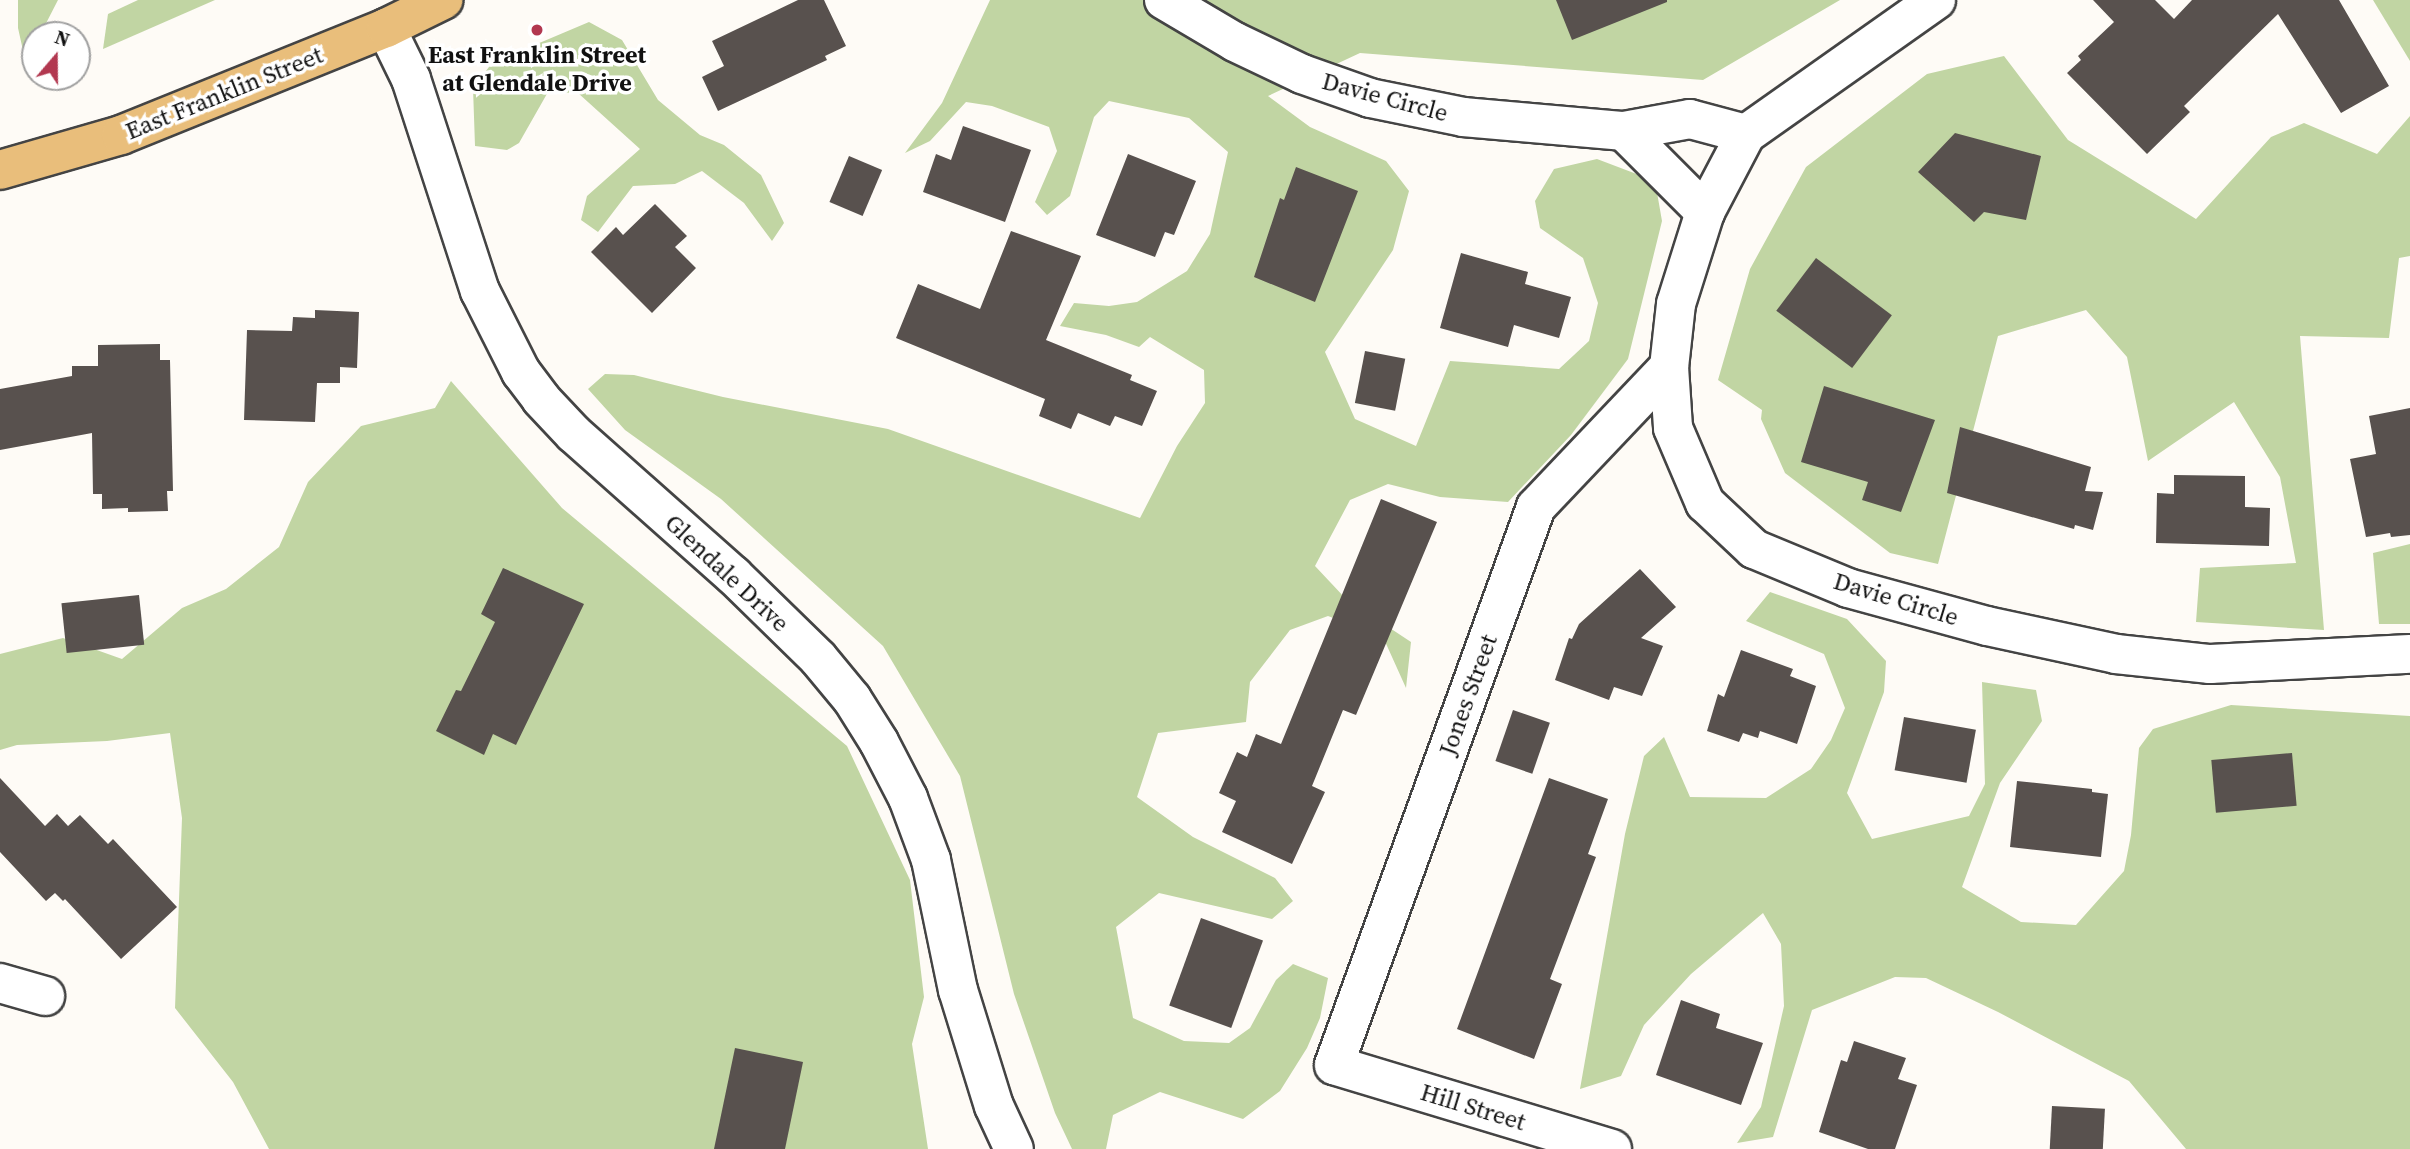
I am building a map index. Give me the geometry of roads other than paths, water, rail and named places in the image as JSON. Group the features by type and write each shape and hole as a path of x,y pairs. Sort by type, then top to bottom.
{"main road":[{"name":"East Franklin Street","path":"0,170 121,135 386,28 443,0"}],"street":[{"name":"Davie Circle","path":"1164,0 1235,42 1302,74 1370,97 1463,117 1624,131 1690,119 1746,134"},
{"name":"Davie Circle","path":"1936,0 1746,134 1705,212 1676,304 1669,367 1672,428 1705,503 1754,549 1848,588 1987,626 2116,654 2210,664 2410,654"},
{"name":"Glendale Drive","path":"386,28 411,79 480,291 522,372 541,399 574,434 733,575 818,658 852,699 880,742 908,798 930,860 958,990 994,1106 1014,1149"},
{"path":"1624,131 1705,212"},
{"name":"Jones Street","path":"1334,1065 1536,507 1669,367"},
{"path":"0,983 45,996"},
{"name":"Hill Street","path":"1334,1065 1612,1149"}],"place":[{"name":"East Franklin Street at Glendale Drive","path":"537,30"}]}
